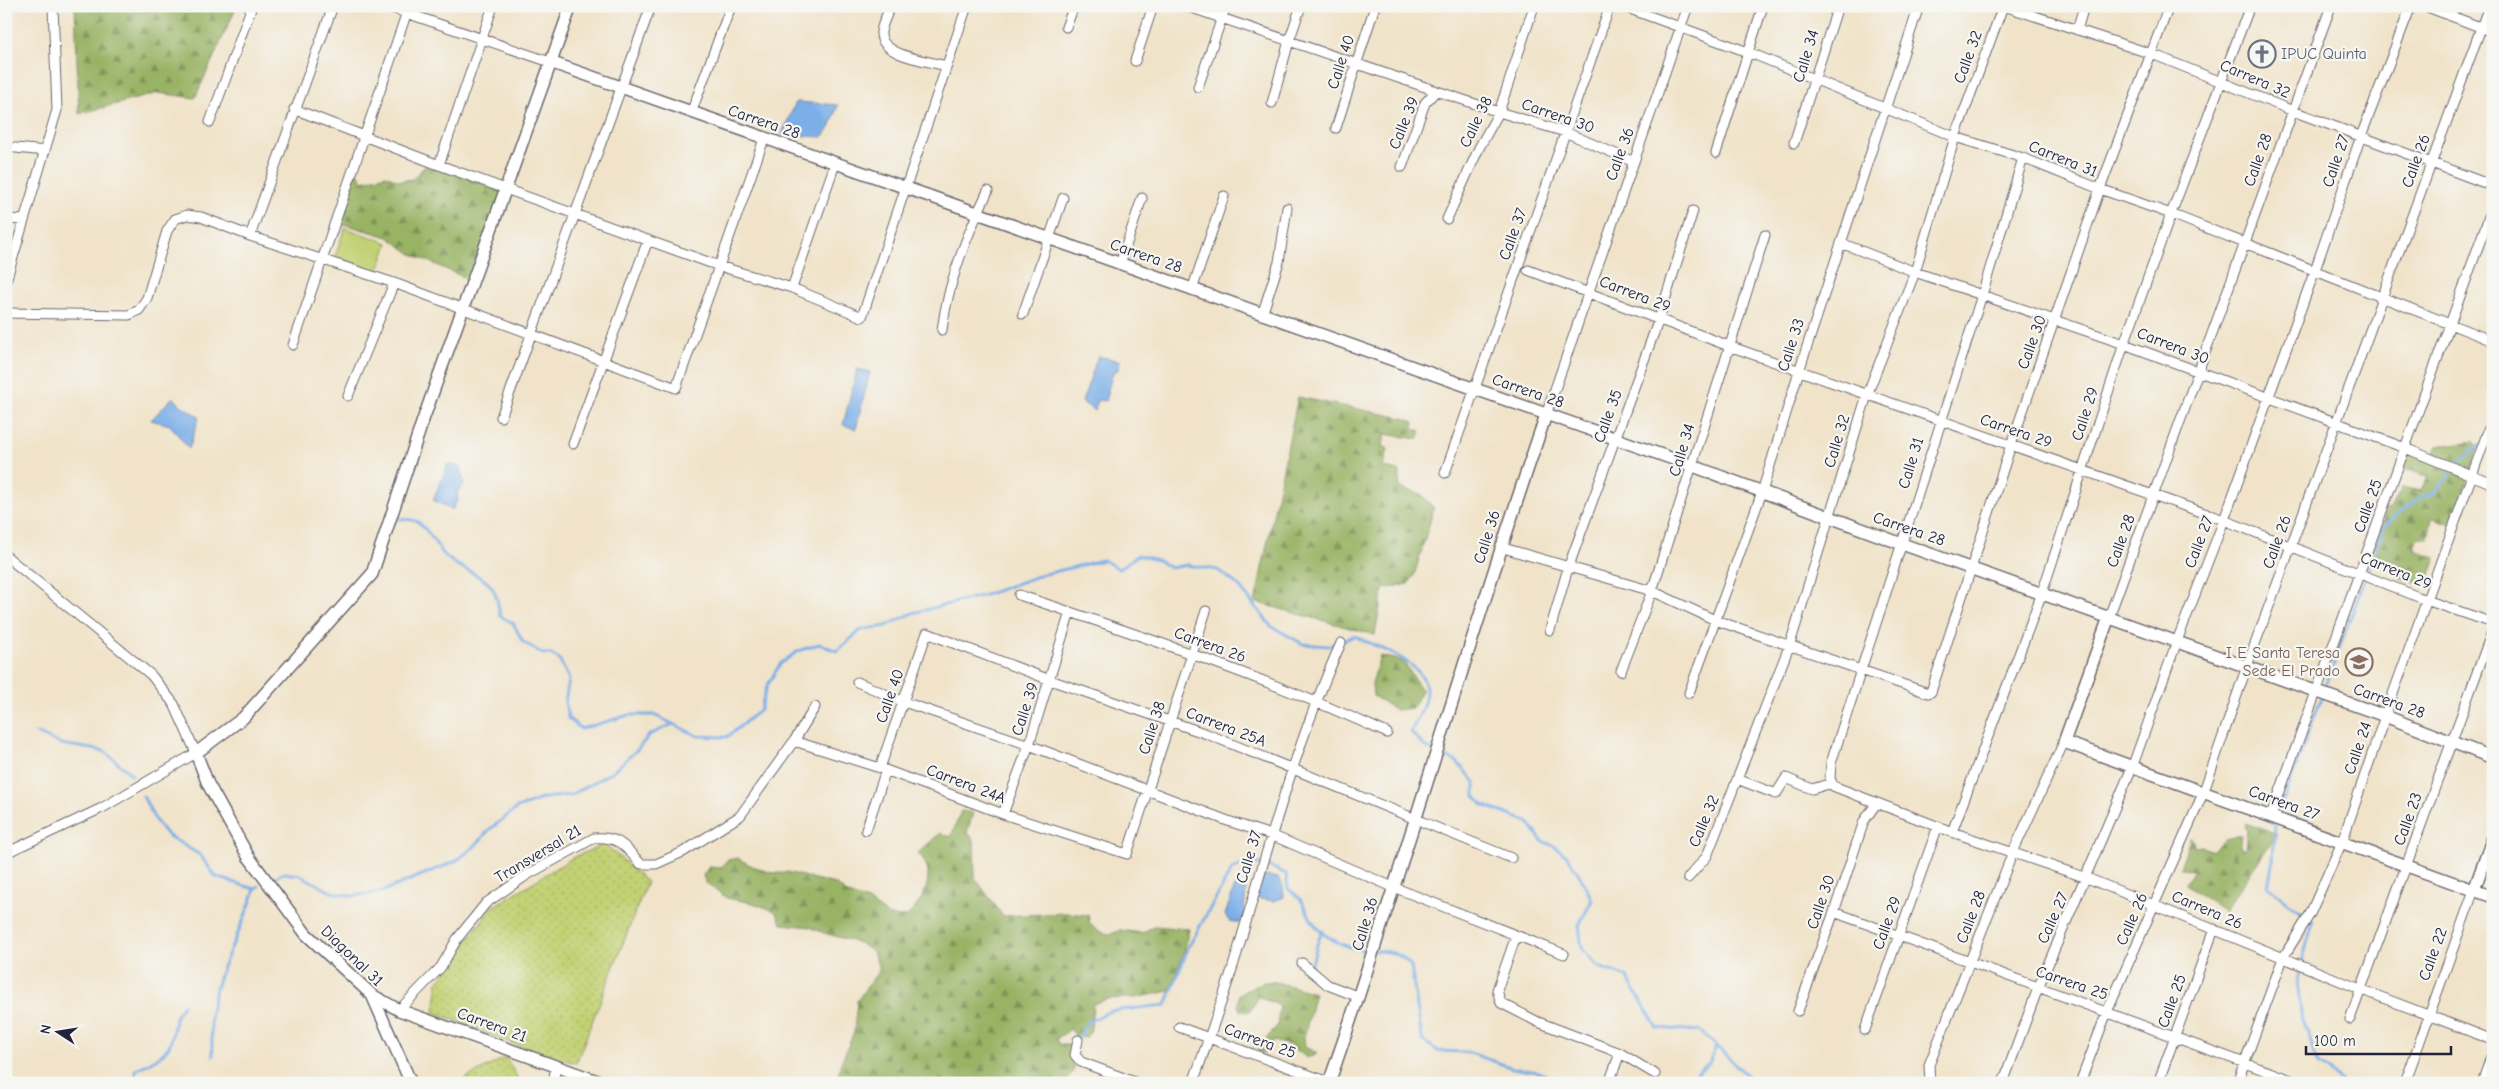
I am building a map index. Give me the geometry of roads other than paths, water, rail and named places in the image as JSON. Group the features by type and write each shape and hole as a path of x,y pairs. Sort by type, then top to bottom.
{"street":[{"path":"6,281 57,110 54,6"},
{"path":"210,122 252,6"},
{"path":"250,236 333,6"},
{"path":"386,6 408,10 482,39 550,62"},
{"path":"439,166 493,6"},
{"path":"6,853 102,808 196,754 243,718 372,574 571,6"},
{"path":"502,417 530,335 577,214 651,6"},
{"path":"691,113 731,6"},
{"path":"890,6 881,33 885,46 893,52 947,66"},
{"path":"294,110 439,166 506,188 719,266 792,288 862,317 967,6"},
{"path":"1066,27 1074,6"},
{"path":"1135,61 1152,6"},
{"name":"Carrera 30","path":"1186,6 1499,112 1565,132 1634,162"},
{"path":"1198,87 1226,6"},
{"path":"1272,103 1289,41 1302,6"},
{"name":"Calle 40","path":"1336,128 1375,6"},
{"name":"Calle 38","path":"1446,219 1479,148 1499,112 1534,6"},
{"name":"Calle 37","path":"1445,473 1610,6"},
{"name":"Carrera 31","path":"1622,6 1748,52 1955,137 2024,158 2493,341"},
{"name":"Calle 36","path":"1330,1083 1366,978 1500,548 1588,292 1682,29 1688,6"},
{"path":"1716,153 1762,6"},
{"name":"Calle 34","path":"1794,143 1838,6"},
{"name":"Calle 33","path":"1689,693 1762,492 1798,371 1919,6"},
{"name":"Carrera 32","path":"2003,6 2152,54 2293,111 2493,186"},
{"name":"Calle 32","path":"1688,878 1707,856 1790,644 1867,395 1915,272 1955,137 2003,6"},
{"path":"2077,30 2084,6"},
{"name":"Calle 30","path":"1862,668 1928,693 1931,692 2011,445 2100,189 2169,6"},
{"name":"Calle 29","path":"1952,832 2042,593 2124,344 2170,214 2250,6"},
{"name":"Calle 28","path":"1929,1082 1929,1065 2013,852 2064,742 2155,496 2197,371 2331,6"},
{"name":"Calle 27","path":"2003,1083 2038,988 2087,878 2133,765 2176,641 2224,520 2315,270 2361,136 2411,6"},
{"path":"2425,6 2493,32"},
{"name":"Calle 26","path":"2080,1083 2107,1012 2204,791 2247,666 2489,6"},
{"path":"293,345 408,10"},
{"name":"Carrera 28","path":"550,62 1693,466 1902,544 2385,716 2493,758"},
{"name":"Calle 39","path":"1402,168 1425,103 1436,91"},
{"path":"6,313 129,315 139,310 147,298 167,231 176,219 187,215 201,217 250,236 394,283 676,388 764,139"},
{"path":"6,147 45,151"},
{"name":"Calle 31","path":"1831,780 1831,763 1982,295 2024,158"},
{"path":"792,288 835,164"},
{"path":"942,330 945,301 976,214 988,190"},
{"path":"1192,290 1224,196"},
{"path":"1023,314 1063,198"},
{"path":"1120,264 1142,198"},
{"name":"Calle 25","path":"2272,816 2493,206"},
{"path":"1262,315 1279,262 1287,208"},
{"name":"Calle 35","path":"1550,630 1568,568 1659,319 1693,211"},
{"path":"6,218 24,220"},
{"name":"Calle 34","path":"1621,671 1652,592 1765,235"},
{"path":"573,444 648,240"},
{"name":"Carrera 30","path":"1841,244 1915,272 2124,344 2405,448 2493,484"},
{"name":"Carrera 29","path":"1528,270 1798,371 2224,520 2426,600 2493,623"},
{"path":"348,396 394,283"},
{"name":"Calle 24","path":"2237,1083 2283,958 2310,914 2342,842 2426,600 2493,417"},
{"path":"1500,548 1652,592 1715,620 1862,668"},
{"path":"6,556 151,675 174,704 196,754"},
{"name":"Carrera 26","path":"1019,595 1191,653 1316,701 1387,733"},
{"name":"Calle 38","path":"1127,854 1206,611"},
{"name":"Calle 39","path":"1003,814 1029,745 1070,612"},
{"name":"Calle 23","path":"2350,1019 2493,629"},
{"name":"Calle 40","path":"866,830 883,769 927,633"},
{"name":"Carrera 25A","path":"927,633 1050,680 1170,721 1511,858"},
{"name":"Calle 37","path":"1193,1083 1236,955 1269,839 1316,701 1341,643"},
{"path":"857,682 904,702 1029,745 1148,790 1564,954"},
{"name":"Transversal 21","path":"399,1010 441,967 457,939 486,903 519,881 594,838 606,837 617,839 641,864 648,866 683,852 740,816 794,741 815,707"},
{"name":"Carrera 24A","path":"794,741 883,769 1003,814 1127,854"},
{"name":"Carrera 27","path":"2064,742 2133,765 2493,897"},
{"name":"Diagonal 31","path":"196,754 208,784 248,856 306,934 372,995 411,1083"},
{"path":"1737,779 1776,794 1786,778 1812,789 1831,780"},
{"name":"Carrera 26","path":"1831,780 1833,786 1841,791 1952,832 2087,878 2360,989 2493,1040"},
{"name":"Calle 30","path":"1798,1012 1864,821 1876,804"},
{"name":"Calle 29","path":"1865,1030 1938,826"},
{"name":"Calle 22","path":"2406,1083 2428,1015 2493,837"},
{"name":"Carrera 25","path":"1834,912 2299,1083"},
{"name":"Calle 25","path":"2158,1083 2214,929"},
{"path":"1516,936 1497,990 1502,1003 1538,1022 1620,1053 1655,1074"},
{"path":"1302,963 1328,985 1359,997"},
{"name":"Carrera 21","path":"372,995 399,1010 603,1083"},
{"name":"Carrera 25","path":"1179,1028 1330,1083"},
{"path":"1078,1040 1076,1055 1080,1062 1137,1083"},
{"path":"2482,1083 2493,1051"},
{"path":"1609,1083 1620,1053"},
{"path":"553,1083 556,1066"}],"water":[{"path":"796,102 838,105 830,128 822,137 782,134"},
{"path":"1098,356 1120,361 1118,370 1113,372 1105,401 1097,400 1095,411 1082,402"},
{"path":"857,369 870,372 856,429 843,425"},
{"path":"173,397 182,406 199,417 189,449 170,425 151,420"},
{"path":"448,464 461,467 464,485 457,492 458,500 452,510 433,500"},
{"path":"1264,876 1278,878 1283,886 1284,897 1274,901 1254,898"},
{"path":"1235,886 1246,890 1243,923 1229,921 1225,915"}],"waterway":[{"path":"2344,1083 2319,1064 2302,1021 2297,980 2313,922 2268,886 2273,861 2275,824 2385,524 2422,496 2432,494 2447,479 2456,463 2481,445"},
{"path":"400,519 418,522 445,556 489,584 495,594 500,616 513,623 523,642 543,654 551,654 559,659 569,679 565,702 568,718 581,729 629,715 654,715 698,736 727,737 760,710 767,686 780,664 798,651 819,644 837,651 861,630 886,626 913,613 985,595 1041,575 1103,560 1119,569 1138,555 1157,560 1171,568 1187,565 1218,570 1238,585 1271,626 1303,644 1329,646 1354,636 1397,656 1417,670 1423,679 1426,694 1421,711 1411,732 1424,746 1457,762 1475,782 1475,796 1483,805 1528,822 1542,841 1554,846 1568,857 1592,900 1579,925 1582,949 1599,967 1627,977 1657,1028 1700,1031 1746,1074 1750,1083"},
{"path":"275,877 284,873 300,875 331,892 352,896 381,892 456,861 474,847 489,830 517,808 545,798 571,795 612,772 638,749 649,735 671,725"},
{"path":"36,733 61,744 104,751 132,775"},
{"path":"143,796 155,820 167,835 200,855 216,877 255,889 259,886"},
{"path":"1079,1039 1086,1023 1110,1011 1166,1005 1189,946 1232,869 1240,866 1265,865 1286,874 1288,889 1299,898 1320,930 1332,940 1355,949 1370,951"},
{"path":"213,1056 211,1018 215,991 255,889"},
{"path":"1310,968 1318,940 1323,931"},
{"path":"1376,951 1396,954 1411,966 1422,1040 1438,1051 1467,1052 1513,1068 1538,1072 1566,1083"},
{"path":"138,1083 135,1070 156,1059 169,1046 175,1019 183,1005"},
{"path":"1685,1083 1709,1063 1716,1047"}],"place":[{"name":"IPUC Quinta","path":"2262,54"},
{"name":"I E Santa Teresa Sede El Prado","path":"2359,662"}]}
